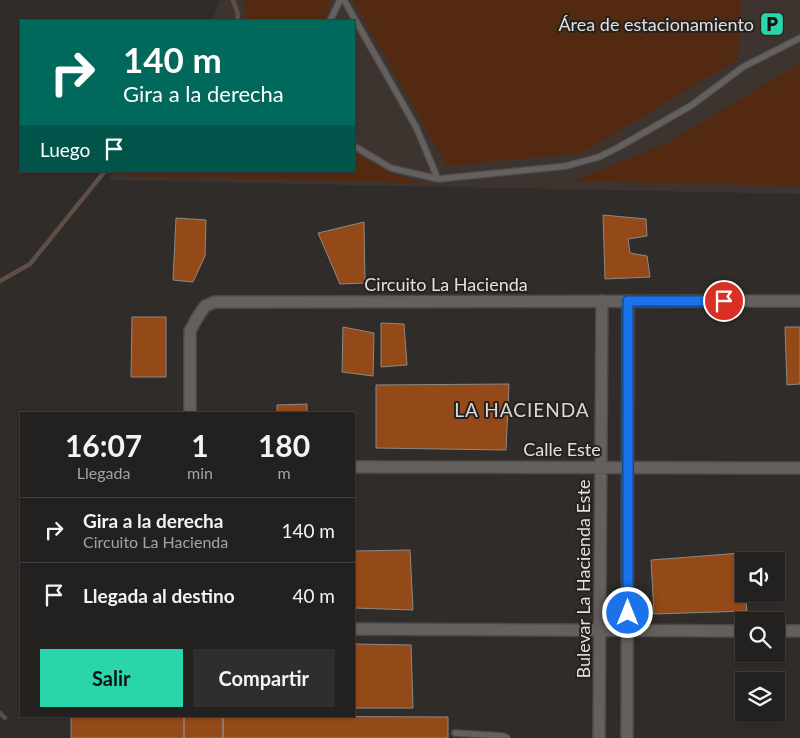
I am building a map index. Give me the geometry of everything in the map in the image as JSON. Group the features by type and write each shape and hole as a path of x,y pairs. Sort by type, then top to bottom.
{"street":[{"name":"Bulevar La Hacienda Este","path":"599,738 602,301"},
{"path":"627,738 628,301"},
{"name":"Circuito La Hacienda","path":"190,412 190,331 205,306 215,302 800,301"},
{"name":"Calle Este","path":"355,467 601,466 628,468 800,468"},
{"path":"355,628 735,631"},
{"path":"785,631 800,631"}],"lane":[{"path":"330,20 340,0"},
{"path":"344,0 416,127 438,179"},
{"path":"355,147 392,168 438,179 566,166 599,157 692,105 743,67 800,38"},
{"path":"455,734 504,736 507,738"}],"shaded area":[{"path":"220,0 800,0 800,194 108,180 114,172 355,172 355,20 212,20"},
{"path":"244,0 331,0 325,20 245,20"},
{"path":"353,0 741,0 738,59 582,153 447,166"},
{"path":"800,63 800,186 573,181 669,142"},
{"path":"355,153 388,172 424,183 121,176 123,172 355,172"}],"building":[{"path":"603,215 646,219 647,236 628,239 630,253 647,256 650,277 605,279"},
{"path":"176,218 206,220 205,256 193,282 173,280"},
{"path":"364,222 365,283 340,284 318,233"},
{"path":"132,317 166,317 166,377 131,377"},
{"path":"381,323 404,324 407,365 381,367"},
{"path":"343,327 374,333 373,376 342,372"},
{"path":"785,327 800,327 800,384 787,385"},
{"path":"509,384 506,450 376,448 376,385"},
{"path":"307,404 307,412 277,412 277,405"},
{"path":"410,550 413,610 355,608 355,551"},
{"path":"735,553 735,602 746,602 747,611 654,614 651,560"},
{"path":"355,644 411,645 413,708 355,708"},
{"path":"71,717 184,717 184,738 71,738"},
{"path":"184,717 223,717 223,738 184,738"},
{"path":"223,717 448,717 448,738 223,738"}],"waterway":[{"path":"233,0 238,14 237,20"},
{"path":"0,281 30,264 104,172"},
{"path":"0,713 5,718"}],"place":[{"name":"Área de estacionamiento","path":"772,24"}],"district":[{"name":"LA HACIENDA","path":"522,409"}],"route":[{"path":"628,613 628,301 724,301"}]}
